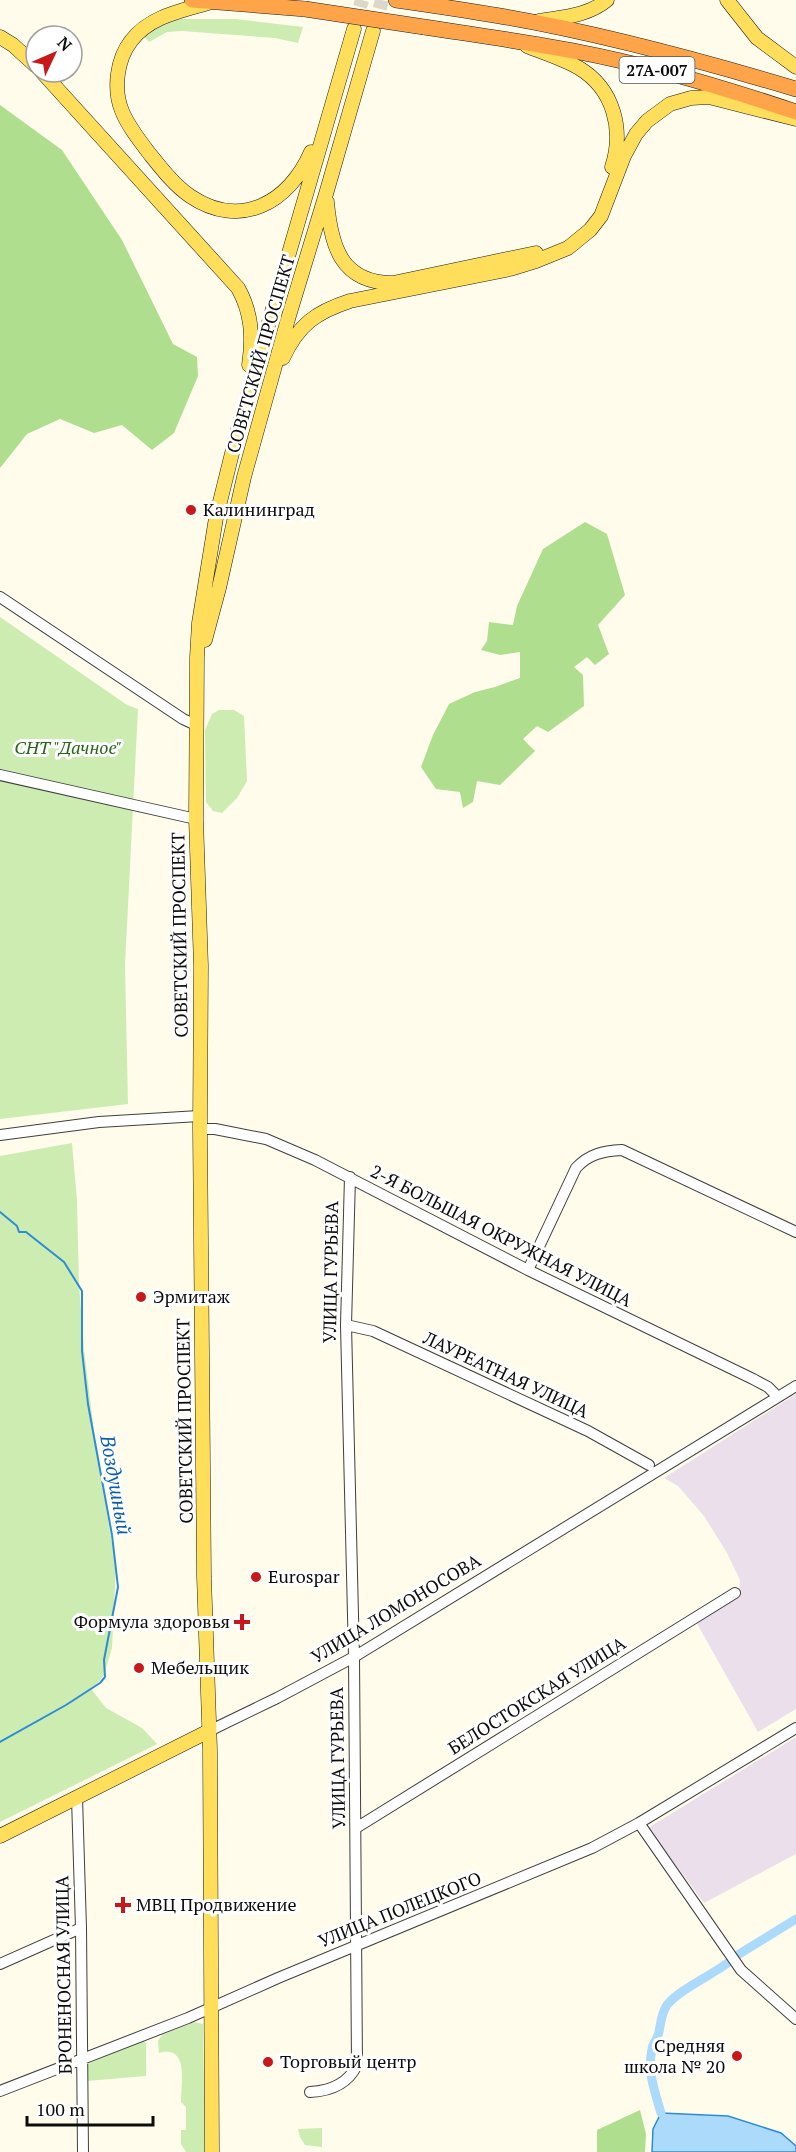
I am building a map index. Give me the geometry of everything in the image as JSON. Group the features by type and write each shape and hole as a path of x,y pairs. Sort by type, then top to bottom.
{"highway":[{"name":"27А-007","path":"192,0 305,9 579,52 666,72 796,112"},
{"path":"396,0 531,22"},
{"name":"27А-007","path":"531,22 679,56 796,89"}],"main road":[{"path":"531,22 577,15 608,0"},
{"path":"727,0 758,38 796,67"},
{"path":"215,1 163,17 139,32 130,42 121,60 116,85 121,110 134,133 157,163 188,195 217,209 236,212 254,210 270,202 286,190 306,165 336,92"},
{"name":"СОВЕТСКИЙ ПРОСПЕКТ","path":"212,2152 209,1731 204,1577 199,1123 201,966 196,819 199,623 211,549 238,429 354,28"},
{"name":"СОВЕТСКИЙ ПРОСПЕКТ","path":"197,690 203,647 244,477 373,31"},
{"path":"0,37 24,55"},
{"path":"326,194 330,231 335,248 354,272 380,283 393,283 537,252 564,242 575,234 591,214 605,186 618,140 616,119 604,92 591,77 578,67 514,41"},
{"path":"53,84 238,288 249,314 251,349 238,429"},
{"path":"270,384 285,352 299,331 312,318 328,308 350,301 510,269 568,248 590,230 601,216 624,156 636,134 647,120 670,104 692,98 709,97 796,119"},
{"name":"УЛИЦА ЛОМОНОСОВА","path":"0,1836 209,1731"}],"street":[{"path":"0,597 183,719 196,725"},
{"path":"0,775 196,819"},
{"name":"2-Я БОЛЬШАЯ ОКРУЖНАЯ УЛИЦА","path":"0,1136 99,1122 199,1123 215,1129 266,1139 350,1177 528,1270 753,1378 778,1397"},
{"path":"528,1270 576,1168 584,1160 609,1151 622,1150 796,1232"},
{"name":"УЛИЦА ГУРЬЕВА","path":"310,2092 323,2092 344,2082 352,2076 357,2066 354,1657 346,1325 350,1177"},
{"name":"ЛАУРЕАТНАЯ УЛИЦА","path":"346,1325 373,1331 588,1431 649,1465"},
{"name":"УЛИЦА ЛОМОНОСОВА","path":"209,1731 354,1657 796,1386"},
{"name":"БЕЛОСТОКСКАЯ УЛИЦА","path":"356,1828 735,1593"},
{"name":"УЛИЦА ПОЛЕЦКОГО","path":"0,2091 211,2007 592,1848 639,1823 796,1728"},
{"name":"БРОНЕНОСНАЯ УЛИЦА","path":"77,1798 83,2152"},
{"path":"639,1823 741,1970 796,2019"},
{"path":"0,1964 81,1928"}],"shaded area":[{"path":"796,1394 796,1709 758,1732 695,1620 739,1592 740,1580 727,1553 704,1516 678,1486 664,1478"},
{"path":"796,1737 796,1854 704,1903 648,1828"}],"green space":[{"path":"181,19 236,19 303,27 298,43 275,38 182,31 167,32 149,42 142,34 160,23"},
{"path":"0,105 62,150 122,240 173,344 197,357 198,376 174,433 152,450 122,425 94,433 60,419 27,434 0,468"},
{"path":"585,522 607,534 625,595 598,625 609,654 595,665 587,657 574,667 583,675 584,706 548,732 537,726 523,739 535,751 500,785 477,781 473,802 463,808 460,792 436,789 421,767 433,735 449,704 475,692 520,678 520,652 500,655 481,650 487,641 489,622 513,625 517,606 543,549"},
{"name":"СНТ \"Дачное\"","path":"0,617 127,705 138,709 125,965 128,1104 0,1119"},
{"path":"219,710 234,710 244,716 247,781 237,798 222,813 213,811 206,802 205,730 212,714"},
{"path":"72,1143 84,1349 96,1449 116,1567 112,1648 104,1675 92,1690 106,1708 142,1728 157,1744 0,1822 0,1156"},
{"path":"194,2022 203,2024 205,2152 186,2152 181,2144 181,2130 186,2130 186,2107 181,2102 181,2067 175,2054 159,2053 158,2041 162,2035"},
{"path":"143,2040 146,2044 146,2076 87,2081 87,2064"},
{"path":"640,2110 646,2134 645,2152 597,2152 597,2130"},
{"path":"322,2128 322,2147 305,2145 298,2129"}],"water":[{"path":"661,2113 728,2116 781,2133 796,2146 796,2152 652,2152 653,2129"}],"waterway":[{"name":"Воздушный","path":"0,1212 17,1226 19,1232 26,1232 64,1262 82,1291 82,1351 88,1404 112,1535 118,1587 104,1660 105,1677 100,1683 66,1705 0,1742"},
{"path":"736,1956 796,1919"},
{"path":"661,2113 650,2066 652,2049 661,2018 667,2005 680,1993 729,1962"}],"tunnel":[{"path":"354,27 362,0"},
{"path":"374,29 382,0"}],"place":[{"name":"Калининград","path":"191,510"},
{"name":"Эрмитаж","path":"141,1297"},
{"name":"Eurospar","path":"256,1577"},
{"name":"Формула здоровья","path":"242,1622"},
{"name":"Мебельщик","path":"139,1668"},
{"name":"МВЦ Продвижение","path":"123,1905"},
{"name":"Средняя школа № 20","path":"737,2056"},
{"name":"Торговый центр","path":"268,2062"}]}
